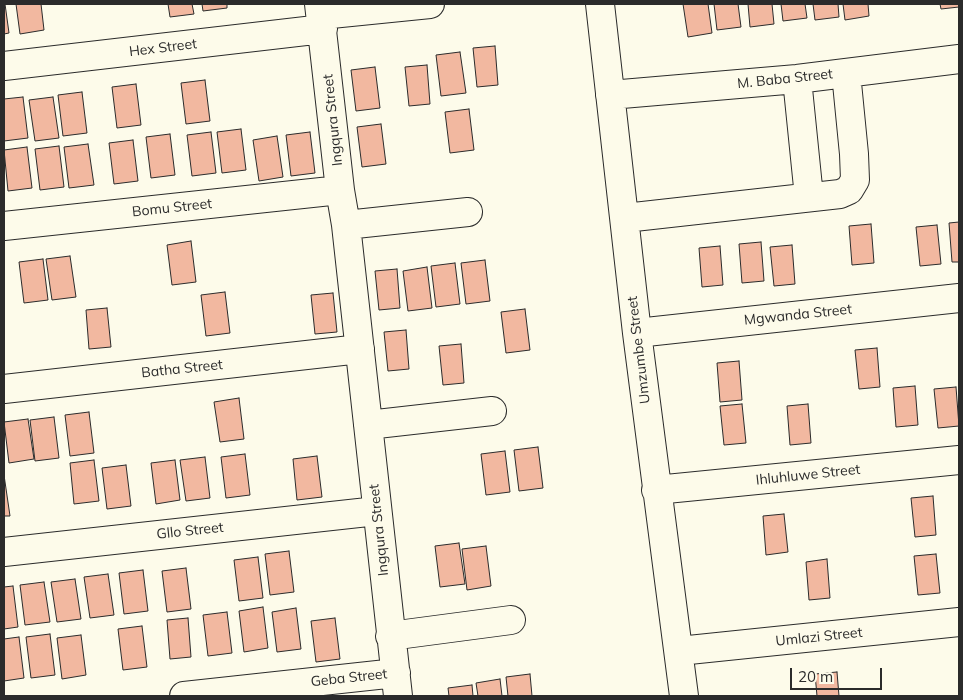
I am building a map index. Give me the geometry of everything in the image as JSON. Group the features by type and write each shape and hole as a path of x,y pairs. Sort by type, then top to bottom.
{"street":[{"path":"321,16 430,4"},
{"name":"Umzumbe Street","path":"600,4 656,490 684,696"},
{"name":"Hex Street","path":"4,66 321,16"},
{"name":"Ingqura Street","path":"321,16 360,349 390,636 397,684"},
{"name":"M. Baba Street","path":"610,95 797,79 959,59"},
{"path":"625,218 840,194 849,190 855,180 846,73"},
{"path":"797,79 809,197"},
{"name":"Bomu Street","path":"4,226 340,190"},
{"path":"346,225 468,212"},
{"name":"Mgwanda Street","path":"637,333 959,298"},
{"name":"Batha Street","path":"4,388 360,349"},
{"path":"368,425 492,411"},
{"name":"Ihluhluwe Street","path":"656,490 959,460"},
{"name":"Gllo Street","path":"4,552 377,511"},
{"path":"390,636 512,620"},
{"name":"Umlazi Street","path":"679,651 959,622"},
{"name":"Geba Street","path":"184,696 397,684"}],"building":[{"path":"4,4 9,33 4,34"},
{"path":"16,4 41,4 44,30 20,34"},
{"path":"168,4 192,4 194,14 170,17"},
{"path":"202,4 227,4 227,8 203,11"},
{"path":"683,4 708,4 712,33 688,37"},
{"path":"714,4 738,4 741,27 717,30"},
{"path":"748,4 772,4 774,24 750,27"},
{"path":"781,4 805,4 807,18 783,21"},
{"path":"813,4 838,4 839,17 815,20"},
{"path":"843,4 868,4 869,16 845,20"},
{"path":"940,4 959,4 959,7 941,9"},
{"path":"495,46 498,85 477,87 473,48"},
{"path":"460,52 466,93 441,96 436,55"},
{"path":"427,65 430,104 409,106 405,67"},
{"path":"375,67 380,108 356,111 351,70"},
{"path":"205,80 210,121 186,124 181,83"},
{"path":"136,84 141,125 117,128 112,87"},
{"path":"82,92 87,133 63,136 58,95"},
{"path":"23,97 28,138 4,141 4,99"},
{"path":"53,97 59,138 35,141 29,100"},
{"path":"469,109 474,150 450,153 445,112"},
{"path":"381,124 386,164 362,167 357,127"},
{"path":"241,129 246,170 222,173 217,132"},
{"path":"211,132 216,173 192,176 187,135"},
{"path":"310,132 315,173 291,176 286,135"},
{"path":"170,134 175,175 151,178 146,137"},
{"path":"277,136 283,177 259,181 253,140"},
{"path":"133,140 138,181 114,184 109,143"},
{"path":"88,144 94,185 69,188 64,147"},
{"path":"59,146 64,187 40,190 35,149"},
{"path":"27,147 32,188 8,191 4,150"},
{"path":"959,222 959,262 952,262 949,223"},
{"path":"871,224 874,263 852,265 849,226"},
{"path":"937,225 941,264 920,266 916,227"},
{"path":"191,241 196,282 172,285 167,245"},
{"path":"761,242 764,281 742,283 739,244"},
{"path":"792,245 795,284 774,286 770,247"},
{"path":"720,246 723,285 702,287 699,248"},
{"path":"70,256 76,297 52,300 46,259"},
{"path":"43,259 48,300 24,303 19,262"},
{"path":"485,260 490,301 466,304 461,263"},
{"path":"455,263 460,304 436,307 431,266"},
{"path":"427,267 432,308 408,311 403,271"},
{"path":"397,269 400,308 379,310 375,271"},
{"path":"225,292 230,333 206,336 201,295"},
{"path":"333,293 337,332 315,334 311,295"},
{"path":"107,308 111,347 89,349 86,310"},
{"path":"525,309 530,350 506,353 501,312"},
{"path":"406,330 409,369 388,371 384,332"},
{"path":"461,344 464,383 443,385 439,346"},
{"path":"877,348 880,387 859,389 855,350"},
{"path":"739,361 742,400 720,402 717,363"},
{"path":"915,386 918,425 896,427 893,388"},
{"path":"956,387 959,426 938,428 934,389"},
{"path":"239,398 244,439 220,442 214,402"},
{"path":"742,404 746,443 724,445 720,406"},
{"path":"808,404 811,443 790,445 787,406"},
{"path":"89,412 94,453 70,456 65,415"},
{"path":"54,417 59,458 35,461 30,420"},
{"path":"28,419 34,459 9,463 4,422"},
{"path":"538,447 543,488 519,491 514,450"},
{"path":"505,451 510,492 486,495 481,454"},
{"path":"245,454 250,495 226,498 221,457"},
{"path":"317,456 322,497 297,500 293,459"},
{"path":"205,457 210,498 186,501 180,460"},
{"path":"94,460 99,501 74,504 70,463"},
{"path":"175,460 180,500 156,504 151,463"},
{"path":"126,465 131,506 107,509 102,468"},
{"path":"4,475 10,516 4,516"},
{"path":"933,496 936,535 915,537 911,498"},
{"path":"784,514 788,552 766,555 763,516"},
{"path":"459,543 465,584 440,587 435,546"},
{"path":"486,546 491,586 467,590 462,549"},
{"path":"289,551 294,592 270,595 265,554"},
{"path":"936,554 940,593 918,595 914,556"},
{"path":"258,557 263,598 239,601 234,560"},
{"path":"827,559 830,598 809,600 806,562"},
{"path":"186,568 191,609 167,612 162,571"},
{"path":"143,570 148,611 124,614 119,573"},
{"path":"108,574 114,615 90,618 84,577"},
{"path":"75,579 81,619 57,622 51,582"},
{"path":"44,582 50,622 25,625 20,585"},
{"path":"13,586 18,627 4,629 4,587"},
{"path":"263,607 268,648 244,652 239,611"},
{"path":"296,608 301,649 277,652 272,612"},
{"path":"227,612 232,653 208,656 203,615"},
{"path":"188,618 191,657 170,659 167,620"},
{"path":"335,618 340,659 316,662 311,621"},
{"path":"142,626 147,667 123,670 118,629"},
{"path":"50,634 55,675 31,678 26,637"},
{"path":"81,635 86,675 62,679 57,638"},
{"path":"19,637 24,678 4,681 4,639"},
{"path":"837,672 839,696 817,696 815,674"},
{"path":"530,674 532,696 508,696 506,677"},
{"path":"500,679 502,696 478,696 476,683"},
{"path":"472,685 473,696 449,696 448,688"}]}
